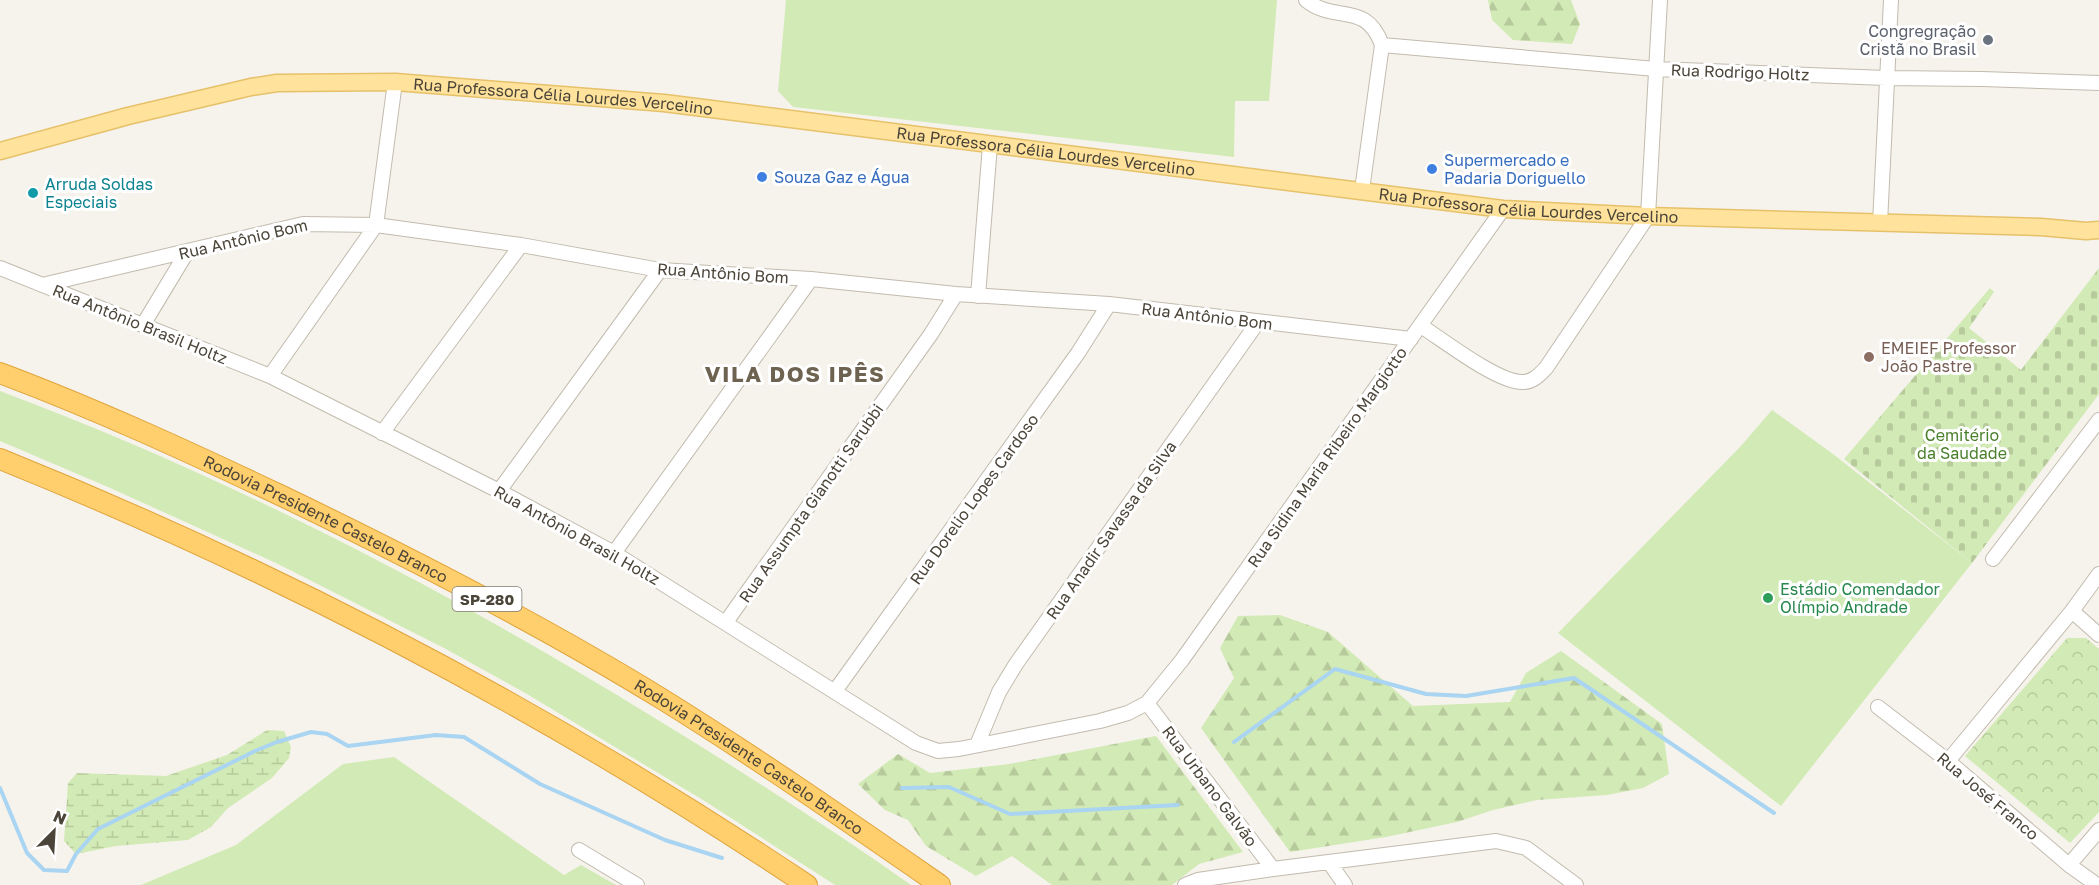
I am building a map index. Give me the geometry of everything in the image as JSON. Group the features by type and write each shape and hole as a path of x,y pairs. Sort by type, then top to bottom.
{"highway":[{"name":"Rodovia Presidente Castelo Branco","path":"0,374 126,424 238,475 466,588 663,700 856,826 940,885"},
{"path":"0,459 158,525 372,628 532,714 641,779 807,885"}],"main road":[{"name":"Rua Professora Célia Lourdes Vercelino","path":"0,151 208,96 251,87 277,83 395,82 654,102 1503,208 1648,216 2099,230"}],"street":[{"path":"1306,0 1318,7 1358,15 1369,22 1378,33 1382,45 1362,190"},
{"path":"1421,326 1489,370 1519,382 1531,381 1546,368 1648,216 1660,0"},
{"path":"1880,223 1891,0"},
{"name":"Rua Rodrigo Holtz","path":"1382,45 1656,69 2099,83"},
{"path":"270,376 376,225 395,82"},
{"path":"978,296 990,145"},
{"name":"Rua Sidina Maria Ribeiro Margiotto","path":"1147,703 1182,660 1503,208"},
{"name":"Rua Antônio Bom","path":"42,285 303,224 376,225 521,245 660,270 811,279 978,296 1109,304 1411,339"},
{"path":"382,433 521,245"},
{"path":"143,324 187,252"},
{"name":"Rua Antônio Brasil Holtz","path":"0,268 270,376 499,491 614,553 928,748 948,750 1116,718 1147,703"},
{"path":"499,491 660,270"},
{"path":"614,553 811,279"},
{"name":"Rua Assumpta Gianotti Sarubbi","path":"726,622 931,334 956,294"},
{"name":"Rua Dorelio Lopes Cardoso","path":"835,691 1078,353 1109,304"},
{"name":"Rua Anadir Savassa da Silva","path":"977,745 996,700 1016,664 1258,322"},
{"path":"1993,559 2096,429"},
{"path":"1948,761 2072,611 2099,574"},
{"path":"2072,611 2099,635"},
{"name":"Rua Urbano Galvão","path":"1147,703 1273,869"},
{"name":"Rua José Franco","path":"1878,707 1948,761 2069,865 2097,885"},
{"path":"2069,865 2099,830"},
{"path":"1185,885 1198,880 1273,869 1496,841 1526,848 1576,885"},
{"path":"579,850 637,885"},
{"path":"1329,862 1345,885"}],"green space":[{"path":"786,0 1277,0 1269,101 1235,101 1234,157 793,107 778,91"},
{"path":"1488,0 1571,0 1580,24 1572,44 1513,40 1492,20"},
{"name":"Cemitério da Saudade","path":"2099,268 2099,394 1972,563 1844,459 1990,288 1994,292 1969,328 2021,370"},
{"path":"0,391 169,460 334,538 415,580 575,670 686,737 911,885 835,885 703,800 527,694 444,648 276,563 0,441"},
{"name":"Estádio Comendador Olímpio Andrade","path":"1772,410 1833,454 1972,563 1781,806 1558,633 1740,447"},
{"path":"1280,615 1328,632 1413,706 1510,702 1526,673 1561,651 1662,724 1669,774 1643,788 1607,795 1537,800 1493,810 1457,822 1386,837 1290,852 1201,728 1234,678 1220,648 1238,616"},
{"path":"2067,638 2086,638 2099,649 2099,812 2070,843 1965,756"},
{"path":"267,730 284,731 291,747 289,758 272,778 228,808 211,827 188,840 116,846 76,854 64,841 68,783 77,773 166,776 227,755"},
{"path":"1156,736 1243,852 1199,864 1172,885 1052,885 1012,856 976,876 926,846 908,820 885,810 858,784 898,754 930,773 1009,764"},
{"path":"394,757 564,875 581,865 616,885 141,885 236,845 343,764"}],"waterway":[{"path":"1234,742 1335,669 1426,694 1466,696 1574,678 1774,813"},
{"path":"0,788 27,853 44,870 67,871 76,854 98,829 277,742 311,732 327,734 348,746 436,735 464,737 540,784 665,840 722,858"},
{"path":"902,788 949,787 1010,814 1178,805"}],"place":[{"name":"Congregração Cristã no Brasil","path":"1988,40"},
{"name":"Supermercado e Padaria Doriguello","path":"1432,169"},
{"name":"Souza Gaz e Água","path":"762,177"},
{"name":"Arruda Soldas Especiais","path":"33,193"},
{"name":"EMEIEF Professor João Pastre","path":"1869,357"},
{"name":"Estádio Comendador Olímpio Andrade","path":"1768,598"}],"district":[{"name":"VILA DOS IPÊS","path":"795,373"}]}
